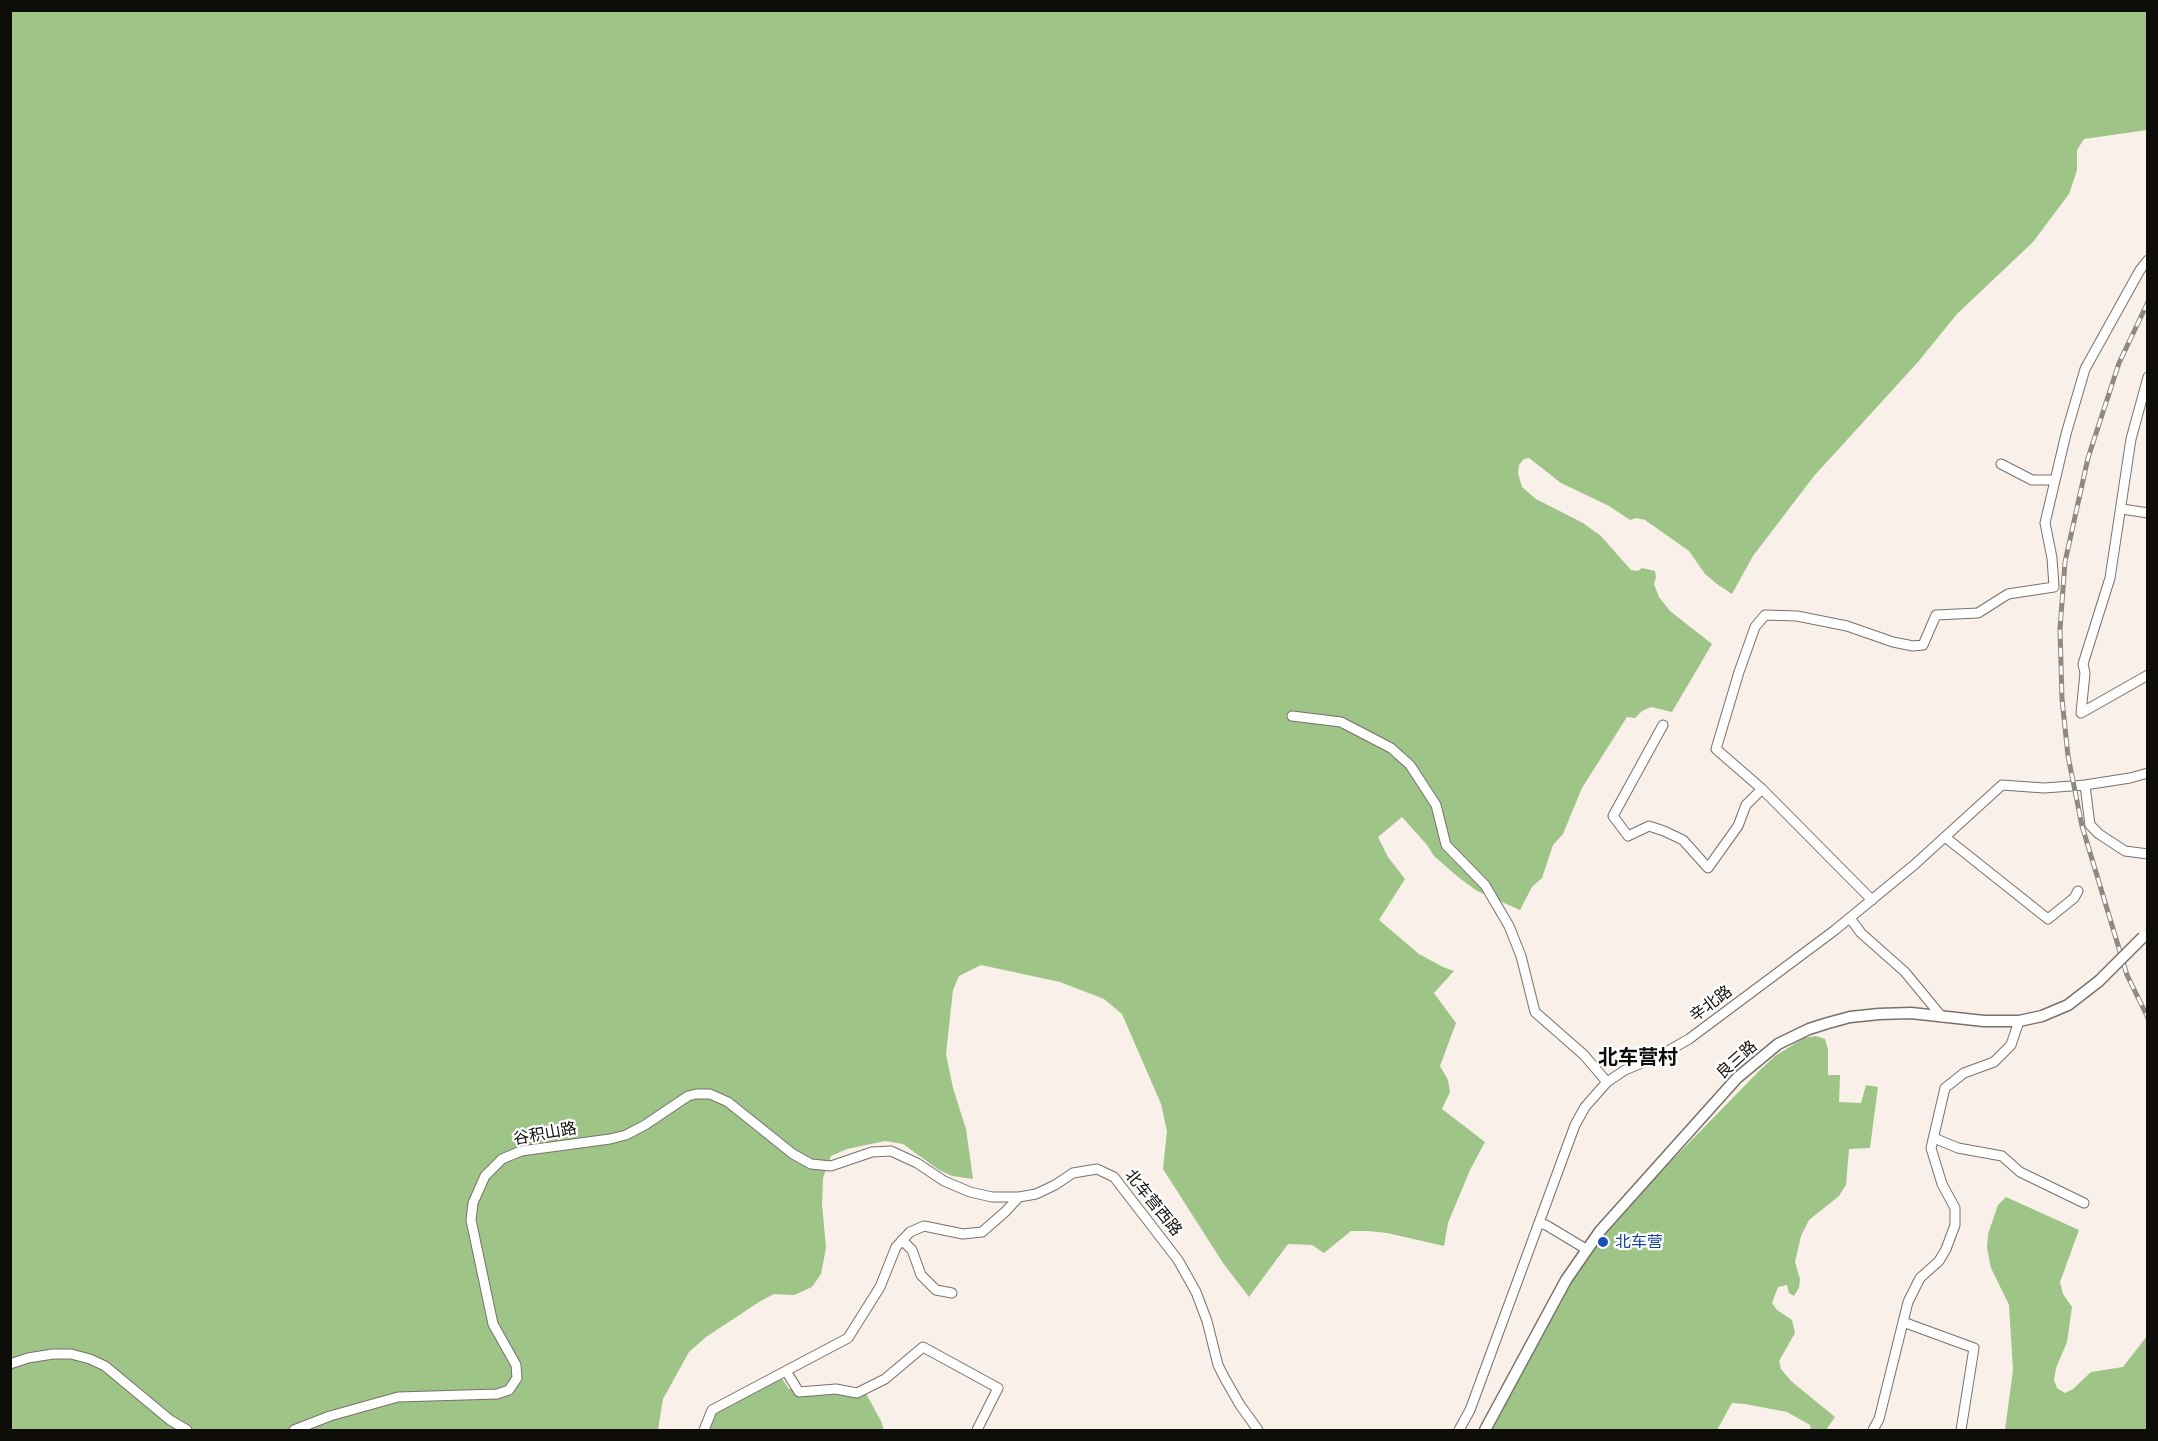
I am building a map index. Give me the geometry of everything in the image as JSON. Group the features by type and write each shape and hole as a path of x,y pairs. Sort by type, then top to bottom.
{"main road":[{"name":"良三路","path":"1485,1431 1566,1280 1586,1250 1613,1215 1707,1110 1743,1073 1778,1044 1809,1029 1850,1017 1911,1013 1984,1022 2019,1021 2042,1016 2068,1005 2099,981 2145,935"}],"street":[{"path":"1872,900 1762,789 1716,749 1739,672 1760,619 1765,615 1797,616 1847,626 1893,642 1913,646 1923,645 1936,615 1978,613 2008,594 2054,587 2052,558 2045,523 2054,480 2085,369 2140,270 2148,260"},
{"path":"2148,377 2131,440 2110,578 2084,664 2081,713 2148,675"},
{"path":"2001,464 2032,480 2054,480"},
{"path":"2122,509 2148,513"},
{"path":"1292,716 1341,722 1392,748 1410,765 1436,805 1446,845 1485,885 1509,926 1521,956 1535,1012 1584,1055 1607,1082"},
{"path":"1663,725 1612,816 1628,836 1649,826 1664,831 1683,840 1708,868 1738,826 1746,805 1762,789"},
{"name":"辛北路","path":"1459,1431 1470,1410 1575,1125 1585,1107 1607,1082 1625,1070 1661,1055 1689,1039 1850,918 2002,785 2044,788 2085,785 2148,773"},
{"path":"2085,785 2090,825 2125,851 2148,854"},
{"path":"1945,837 2048,919 2074,898 2078,891"},
{"path":"1850,918 1861,933 1905,972 1941,1017"},
{"path":"1873,1431 1879,1419 1908,1302 1920,1278 1939,1261 1955,1226 1955,1208 1935,1166 1931,1148 1945,1088 1964,1073 1994,1062 2012,1045 2019,1021"},
{"name":"谷积山路","path":"294,1431 330,1416 398,1397 496,1394 509,1390 517,1378 516,1365 493,1324 471,1220 473,1203 485,1176 502,1159 521,1151 626,1135 688,1096 710,1094 728,1102 793,1154 811,1164 831,1166 865,1153 879,1150 891,1151 917,1163 944,1181 970,1192 992,1197 1019,1197"},
{"path":"1934,1138 1958,1149 2002,1156 2020,1172 2084,1203"},
{"name":"北车营西路","path":"902,1240 910,1232 924,1226 963,1234 982,1232 1019,1197 1036,1194 1073,1173 1084,1170 1103,1171 1114,1177 1166,1242 1192,1284 1207,1321 1218,1365 1240,1405 1258,1431"},
{"path":"1539,1223 1557,1231 1586,1250"},
{"path":"704,1431 712,1410 848,1338 880,1287 896,1247 902,1240 912,1250 921,1275 936,1290 952,1293"},
{"path":"1904,1322 1974,1348 1961,1431"},
{"path":"786,1371 799,1392 836,1389 857,1393 885,1379 923,1347 998,1388 977,1431"},
{"path":"10,1365 28,1358 53,1354 71,1354 90,1359 105,1366 170,1420 187,1431"}],"green space":[{"path":"10,11 2147,11 2147,130 2084,139 2077,150 2077,170 2069,194 2033,242 1957,314 1918,362 1814,476 1753,556 1732,594 1705,574 1689,551 1645,520 1636,518 1630,520 1609,506 1561,483 1529,458 1524,459 1519,465 1518,473 1522,487 1536,499 1583,523 1601,536 1631,570 1638,571 1642,568 1655,571 1654,584 1659,597 1670,611 1712,644 1672,712 1651,707 1642,711 1635,718 1627,717 1582,788 1563,834 1553,845 1542,878 1532,887 1520,910 1477,891 1458,877 1434,856 1402,817 1378,837 1388,857 1405,879 1379,920 1419,954 1454,971 1434,993 1456,1023 1440,1066 1448,1080 1450,1092 1442,1109 1485,1142 1470,1170 1448,1223 1444,1246 1368,1231 1351,1231 1324,1253 1312,1245 1288,1244 1249,1297 1223,1263 1163,1169 1167,1131 1161,1104 1122,1014 1104,999 1060,982 981,965 959,976 953,990 946,1054 953,1088 966,1129 973,1179 952,1176 939,1170 903,1144 885,1141 847,1149 831,1156 823,1178 822,1204 826,1248 821,1274 812,1287 794,1295 774,1294 759,1302 706,1337 689,1352 663,1399 658,1430 11,1430"},
{"path":"1816,1036 1825,1039 1828,1050 1828,1075 1840,1075 1839,1102 1861,1103 1866,1085 1878,1087 1870,1148 1849,1149 1846,1185 1839,1196 1809,1220 1801,1236 1795,1262 1800,1279 1799,1288 1794,1296 1789,1293 1787,1285 1778,1287 1772,1303 1777,1310 1792,1320 1795,1333 1779,1361 1781,1369 1791,1381 1835,1417 1826,1430 1811,1430 1810,1425 1787,1412 1732,1403 1717,1430 1491,1430 1573,1277 1594,1245 1637,1196 1760,1070 1775,1056 1804,1038"},
{"path":"2006,1197 2079,1230 2060,1282 2063,1294 2072,1307 2067,1342 2056,1368 2054,1380 2057,1388 2065,1393 2073,1389 2091,1372 2123,1367 2147,1336 2147,1430 2005,1430 2013,1370 2009,1305 1991,1268 1987,1248 1988,1234 1998,1205"},
{"path":"779,1374 789,1389 810,1389 847,1395 863,1388 884,1430 703,1430 711,1416 734,1404"}],"railway":[{"path":"2148,302 2119,363 2088,458 2065,562 2060,629 2062,699 2068,756 2082,826 2127,975 2148,1018"}],"place":[{"name":"北车营","path":"1603,1242"}],"district":[{"name":"北车营村","path":"1638,1058"}]}
